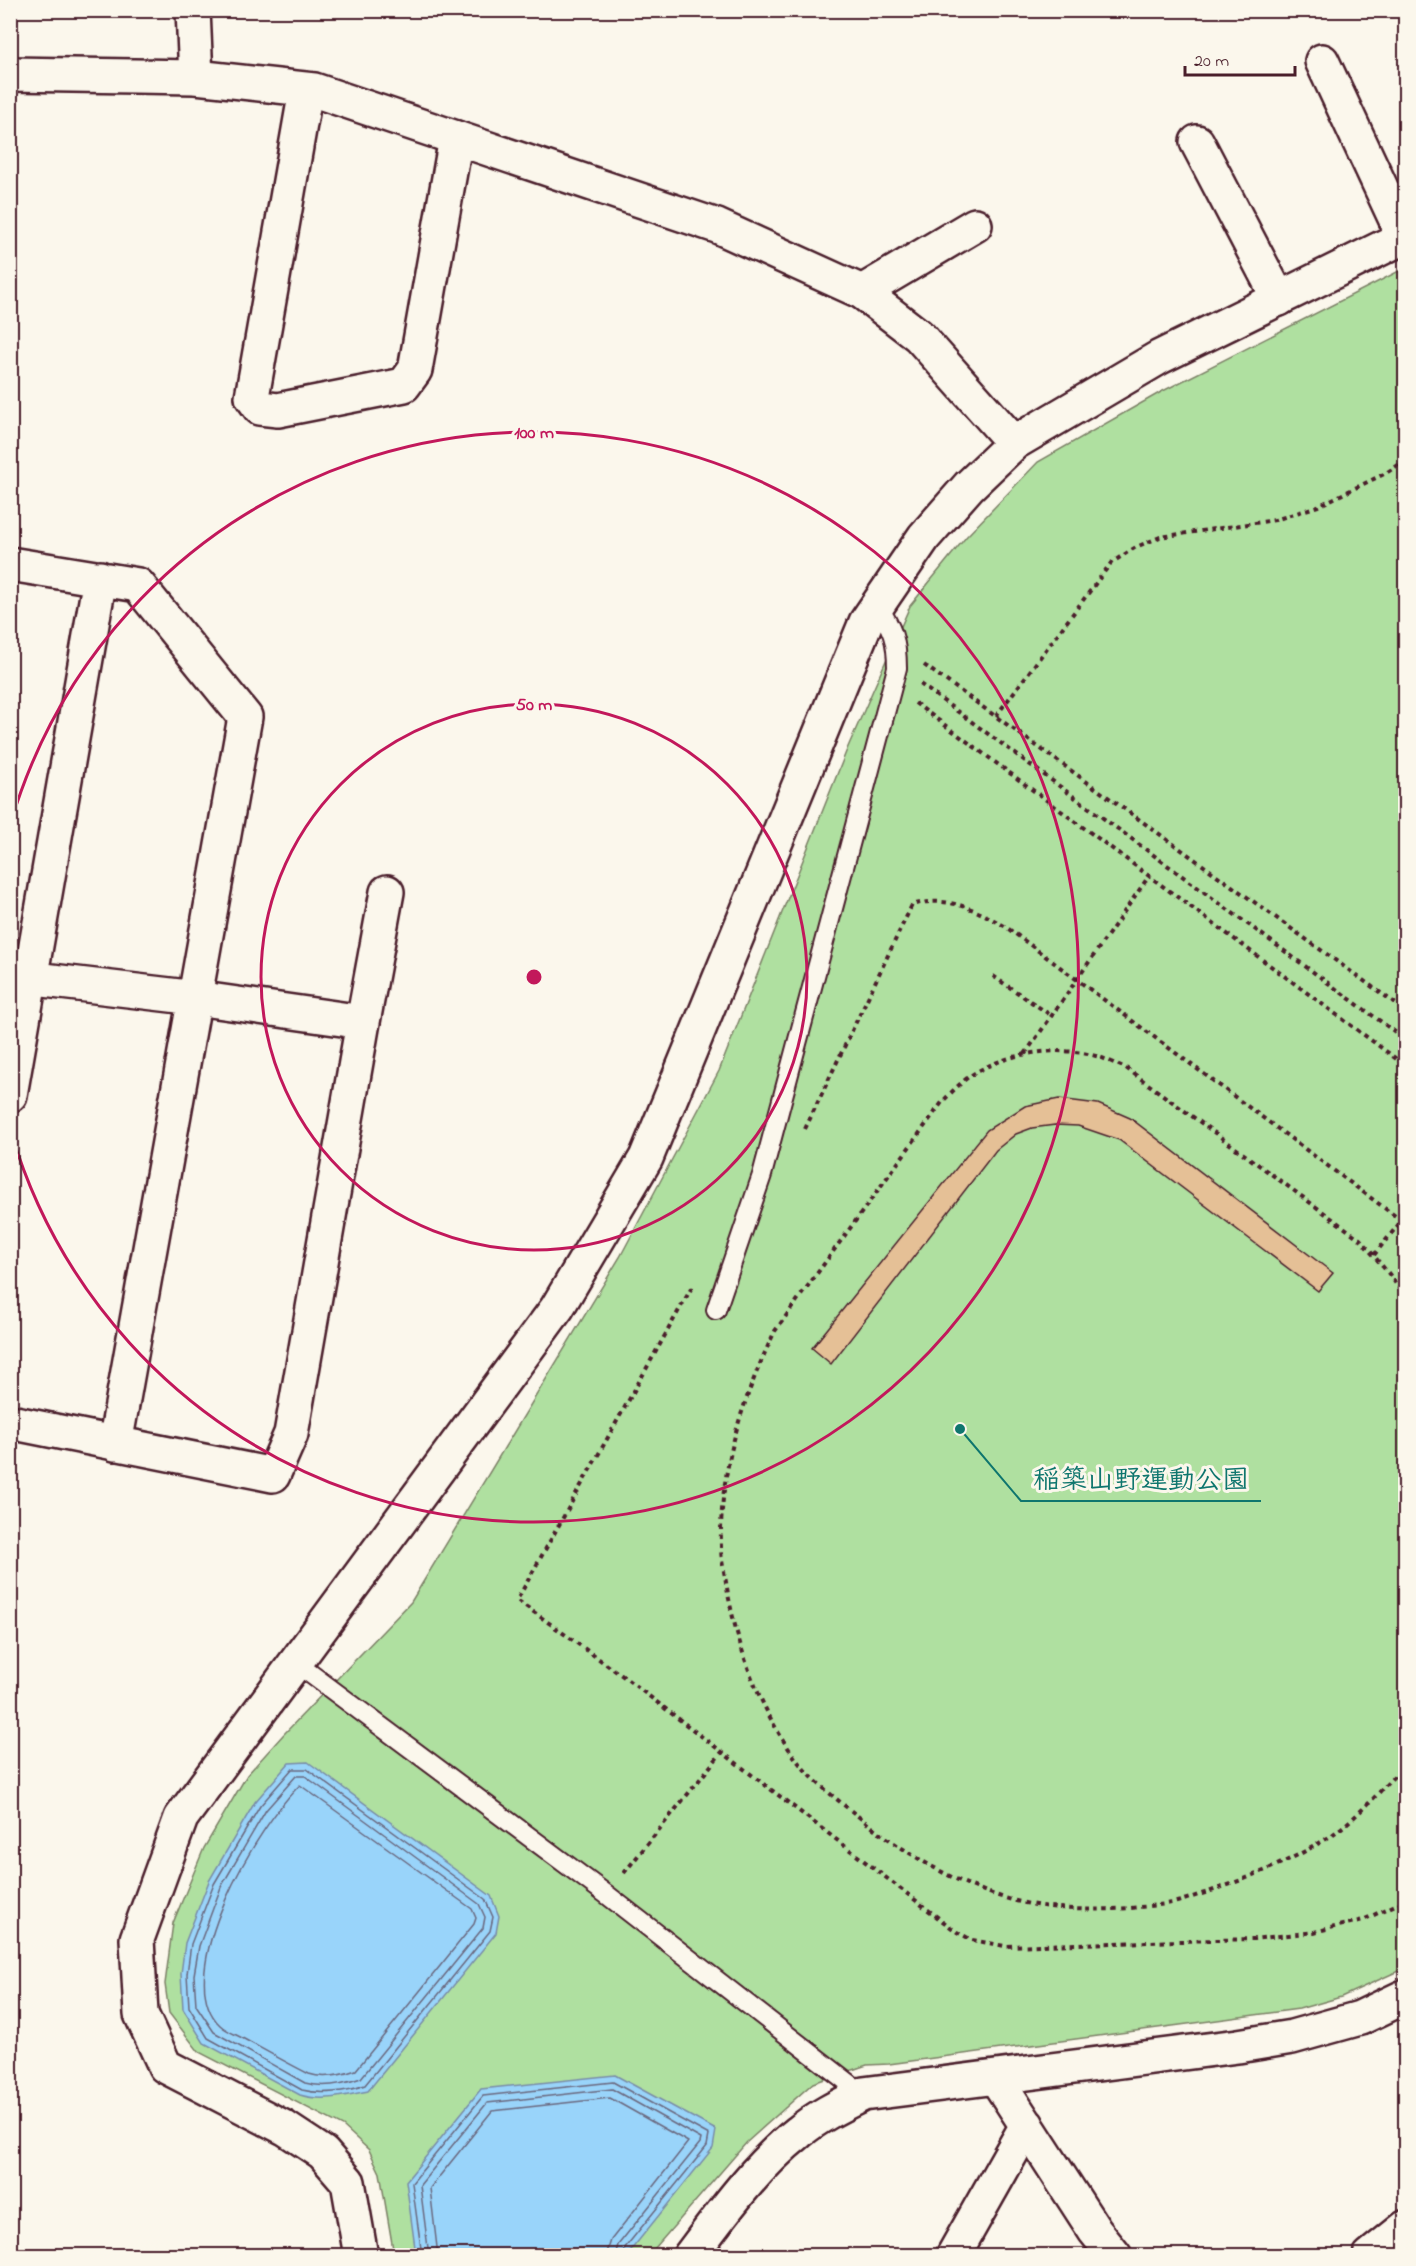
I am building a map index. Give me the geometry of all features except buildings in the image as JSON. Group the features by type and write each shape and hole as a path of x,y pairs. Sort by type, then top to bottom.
{"street":[{"path":"193,10 196,77"},
{"path":"361,2256 348,2182 323,2153 285,2128 165,2066 141,2014 137,1939 181,1818 557,1308 646,1158 866,622 924,537 969,486 1014,443 1160,357 1405,237 1322,60"},
{"path":"11,74 196,77 314,90 717,226 862,292 919,336 1014,443"},
{"path":"306,90 252,397 260,408 278,410 404,385 415,370 456,138"},
{"path":"1197,142 1279,299"},
{"path":"862,292 975,225"},
{"path":"10,564 138,585 245,717 115,1444"},
{"path":"10,1095 21,977 100,578"},
{"path":"10,1422 273,1475 291,1434 387,892"},
{"path":"21,977 196,998 363,1022"},
{"path":"690,2256 748,2181 799,2132 862,2094 1238,2046 1292,2037 1360,2018 1406,1996"},
{"path":"996,2078 1095,2231 1115,2256"},
{"path":"953,2256 1027,2126"},
{"path":"1370,2256 1406,2227"}],"lane":[{"path":"716,1310 764,1167 893,687 897,668 897,645 891,627 877,604"},
{"path":"296,1663 606,1894 862,2094"}],"path":[{"path":"996,716 1111,562 1136,547 1160,537 1275,520 1318,506 1386,473 1406,460"},
{"path":"897,645 1406,1011"},
{"path":"897,668 1406,1040"},
{"path":"893,687 1406,1066"},
{"path":"1024,1055 1149,876"},
{"path":"764,1167 798,1144 912,906 925,902 944,902 962,904 1006,927 1404,1222"},
{"path":"993,976 1052,1016"},
{"path":"1406,1298 1360,1239 1126,1068 1095,1056 1064,1052 1033,1052 1000,1062 970,1076 942,1101 775,1331 755,1372 737,1424 725,1477 721,1549 730,1610 748,1666 770,1715 800,1764 839,1801 879,1833 969,1885 1016,1901 1065,1908 1120,1909 1175,1902 1225,1886 1285,1862 1328,1838 1372,1801 1406,1762"},
{"path":"1374,1255 1404,1222 1406,1215"},
{"path":"697,1278 517,1600 624,1677 957,1932 972,1940 988,1945 1254,1939 1314,1932 1363,1920 1406,1900"},
{"path":"634,1860 722,1752"}],"green space":[{"path":"1405,268 1405,1968 1341,1997 1299,2009 889,2064 867,2065 813,2083 747,2142 648,2256 394,2255 380,2173 369,2150 343,2126 199,2052 169,2013 165,1984 173,1923 204,1848 247,1775 411,1602 620,1257 719,1071 848,747 910,606 966,537 1038,462 1161,392"}],"water":[{"path":"308,1762 491,1896 499,1916 496,1933 368,2091 325,2098 300,2095 204,2043 183,2009 181,1974 185,1943 209,1881 255,1802 289,1763"},
{"path":"615,2075 716,2130 713,2148 627,2255 416,2255 406,2181 481,2089"}],"place":[{"name":"稲築山野運動公園","path":"960,1429"}]}
